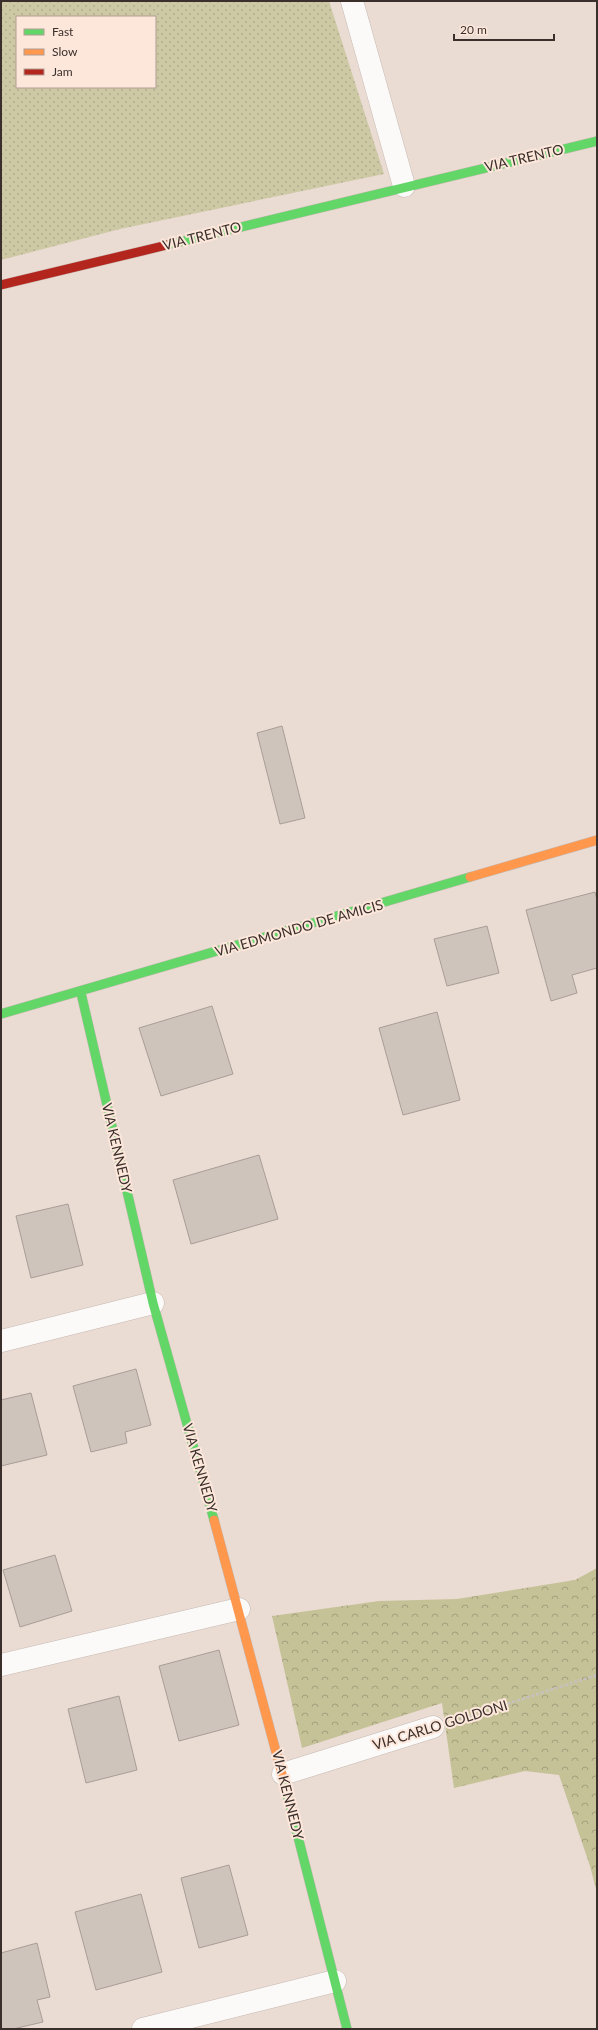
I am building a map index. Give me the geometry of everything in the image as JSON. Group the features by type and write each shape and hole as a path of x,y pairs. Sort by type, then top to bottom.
{"street":[{"path":"352,1 404,186"},
{"name":"VIA TRENTO","path":"1,285 404,186 597,141"},
{"name":"VIA EDMONDO DE AMICIS","path":"1,1014 81,993 597,840"},
{"name":"VIA KENNEDY","path":"81,993 153,1303 239,1609 283,1774 347,2029"},
{"path":"1,1341 153,1303"},
{"path":"1,1665 239,1609"},
{"name":"VIA CARLO GOLDONI","path":"283,1774 433,1727"},
{"path":"143,2029 335,1981"}],"path":[{"name":"VIA CARLO GOLDONI","path":"433,1727 597,1675"}],"shaded area":[{"path":"1,1 329,1 384,174 120,229 1,260"}],"green space":[{"path":"597,1568 597,1893 590,1866 559,1775 525,1771 454,1788 442,1703 302,1748 272,1616 379,1601 457,1599 575,1580"}],"building":[{"path":"282,726 305,818 280,824 257,733"},
{"path":"595,892 597,900 597,968 572,975 577,993 551,1001 526,910"},
{"path":"487,926 499,973 447,986 434,939"},
{"path":"212,1006 233,1074 161,1096 139,1028"},
{"path":"437,1012 460,1100 403,1115 379,1028"},
{"path":"259,1155 278,1219 191,1244 173,1180"},
{"path":"68,1204 83,1265 31,1278 16,1216"},
{"path":"136,1369 151,1425 125,1432 127,1443 91,1452 73,1386"},
{"path":"31,1393 47,1455 1,1466 1,1400"},
{"path":"55,1555 72,1611 20,1627 3,1570"},
{"path":"219,1650 239,1725 179,1741 159,1666"},
{"path":"119,1696 137,1770 86,1783 68,1709"},
{"path":"229,1865 248,1935 199,1948 181,1878"},
{"path":"141,1894 162,1972 96,1990 75,1912"},
{"path":"37,1943 50,1997 37,2000 43,2022 13,2029 1,2029 1,1953"}],"traffic: fast":[{"path":"167,245 597,141"},
{"path":"1,1014 470,877"},
{"path":"81,993 153,1303 214,1520"},
{"path":"283,1778 347,2029"}],"traffic: slow":[{"path":"470,877 597,840"},
{"path":"214,1520 283,1778"}],"traffic: jam":[{"path":"1,285 167,245"}]}
